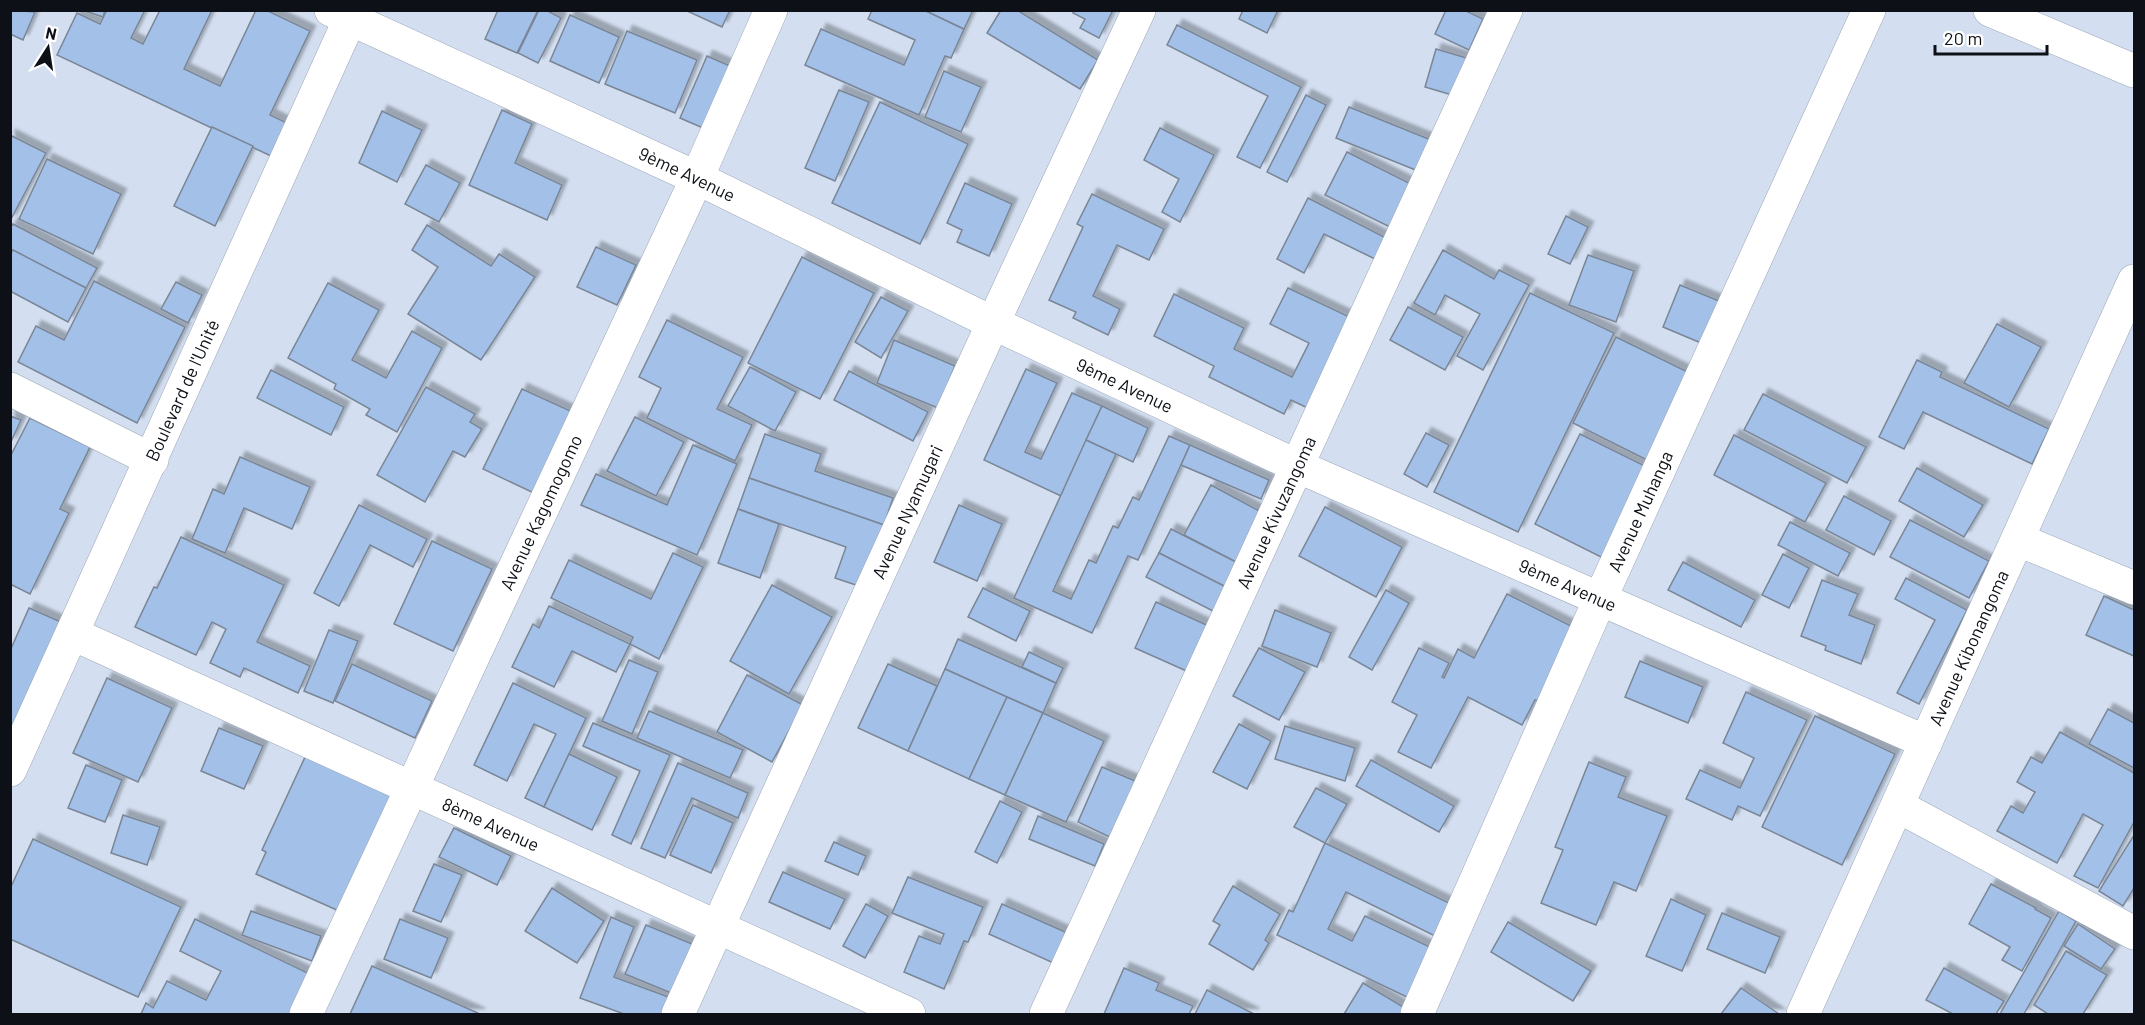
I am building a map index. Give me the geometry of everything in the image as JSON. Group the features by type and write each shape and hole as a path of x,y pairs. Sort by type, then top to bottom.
{"street":[{"name":"Avenue Kagomogomo","path":"306,1014 697,178 771,10"},
{"name":"Avenue Nyamugari","path":"678,1014 1138,10"},
{"name":"Avenue Kivuzangoma","path":"1046,1014 1506,10"},
{"name":"Avenue Muhanga","path":"1417,1014 1600,599 1869,10"},
{"path":"1990,10 2134,71"},
{"name":"9ème Avenue","path":"345,14 697,178 993,323 1297,466 1926,742"},
{"name":"Boulevard de l'Unité","path":"10,770 152,460 345,14"},
{"name":"Avenue Kibonangoma","path":"1803,1014 2134,281"},
{"path":"10,389 152,460"},
{"path":"2019,540 2134,588"},
{"name":"8ème Avenue","path":"72,633 909,1014"},
{"path":"1898,806 2134,933"}],"building":[{"path":"10,10 35,12 23,40 10,34"},
{"path":"82,10 105,10 103,17"},
{"path":"107,10 145,10 131,38 143,44 160,10 212,10 184,69 220,86 256,10 266,10 310,31 270,115 289,124 273,157 57,55 77,13 100,24"},
{"path":"498,10 538,10 517,53 485,39"},
{"path":"539,10 546,10 561,18 538,63 518,53"},
{"path":"685,10 730,10 722,27"},
{"path":"872,10 924,10 964,29 951,58 945,56 919,115 805,65 821,29 904,65 915,40 868,19"},
{"path":"924,10 973,10 964,29"},
{"path":"1001,10 1017,10 1098,60 1080,89 987,33"},
{"path":"1075,10 1113,10 1099,38 1080,28 1085,19 1073,13"},
{"path":"1243,10 1278,10 1267,33 1239,19"},
{"path":"1446,10 1464,10 1483,19 1469,50 1435,34"},
{"path":"570,15 619,37 599,83 550,61"},
{"path":"1177,25 1301,87 1260,168 1237,157 1268,96 1167,45"},
{"path":"627,31 697,60 675,113 605,84"},
{"path":"1436,49 1470,59 1459,97 1425,87"},
{"path":"707,56 730,66 703,128 680,118"},
{"path":"944,71 981,87 961,132 925,117"},
{"path":"839,90 869,102 835,181 805,168"},
{"path":"1306,95 1326,105 1287,182 1267,172"},
{"path":"880,102 968,144 920,244 832,203"},
{"path":"1349,107 1441,144 1428,175 1336,138"},
{"path":"502,110 532,124 515,163 562,185 547,220 469,185"},
{"path":"382,111 422,130 397,182 359,163"},
{"path":"212,127 253,146 215,226 174,206"},
{"path":"1160,128 1214,155 1180,222 1162,212 1179,179 1144,160"},
{"path":"10,135 46,153 10,221"},
{"path":"1347,152 1419,188 1398,231 1325,195"},
{"path":"47,159 121,194 93,254 19,219"},
{"path":"426,165 460,183 439,222 405,204"},
{"path":"965,183 1012,204 989,256 957,242 962,230 947,223"},
{"path":"1092,194 1164,229 1149,260 1117,245 1093,296 1120,309 1108,335 1073,318 1076,312 1049,300 1083,227 1077,224"},
{"path":"1308,198 1388,239 1377,260 1324,234 1304,273 1277,259"},
{"path":"1566,216 1588,227 1570,264 1548,254"},
{"path":"13,224 97,268 86,288 10,249 10,228"},
{"path":"427,225 491,266 499,254 535,277 481,360 408,314 438,267 412,250"},
{"path":"596,247 636,265 617,305 577,287"},
{"path":"13,250 86,288 68,322 10,291 10,254"},
{"path":"1443,250 1494,279 1499,270 1529,285 1483,370 1457,356 1480,314 1445,295 1435,315 1414,303"},
{"path":"1588,255 1634,271 1616,322 1569,305"},
{"path":"802,257 874,293 820,399 748,363"},
{"path":"94,281 185,327 137,423 18,362 36,326 64,340"},
{"path":"176,282 202,295 188,323 161,309"},
{"path":"328,283 379,310 352,360 386,378 412,331 442,348 397,432 366,415 370,409 334,389 336,384 288,358"},
{"path":"1680,285 1719,301 1701,343 1663,327"},
{"path":"1288,288 1356,320 1316,412 1291,400 1284,414 1209,377 1214,366 1154,336 1174,294 1244,328 1234,349 1292,377 1309,343 1270,324"},
{"path":"1530,293 1614,333 1518,532 1434,492"},
{"path":"881,297 908,311 881,358 855,342"},
{"path":"1408,307 1463,337 1445,370 1390,340"},
{"path":"667,320 743,357 717,409 752,425 735,461 647,418 661,388 639,377"},
{"path":"1997,324 2041,347 2009,407 1964,383"},
{"path":"1616,337 1700,378 1657,465 1573,423"},
{"path":"894,340 955,366 938,408 877,383"},
{"path":"1917,360 1942,372 1940,377 2049,429 2032,464 1923,412 1904,449 1879,437"},
{"path":"750,367 796,392 775,431 728,406"},
{"path":"1026,369 1057,383 1025,452 1041,459 1072,393 1102,406 1061,496 984,460"},
{"path":"271,370 344,407 331,435 257,398"},
{"path":"849,371 928,412 913,441 834,400"},
{"path":"426,387 475,414 470,422 482,429 465,457 453,451 425,502 377,475"},
{"path":"522,389 575,413 536,494 483,469"},
{"path":"1763,394 1866,447 1847,483 1744,430"},
{"path":"1102,406 1148,428 1133,462 1086,440"},
{"path":"10,416 21,420 10,444"},
{"path":"635,417 684,442 656,496 607,471"},
{"path":"30,418 90,447 60,509 69,513 30,594 10,584 10,457"},
{"path":"1426,433 1449,445 1427,487 1404,474"},
{"path":"765,434 821,454 815,471 893,498 884,525 749,478"},
{"path":"1580,434 1651,469 1607,560 1535,524"},
{"path":"1734,435 1826,483 1805,522 1714,475"},
{"path":"1169,436 1190,445 1138,560 1128,556 1092,633 1014,598 1086,440 1116,454 1053,591 1071,599 1089,560 1096,563 1113,526 1118,528 1133,497 1139,500"},
{"path":"693,445 737,464 697,555 581,505 596,474 667,505"},
{"path":"1190,445 1269,480 1261,499 1181,465"},
{"path":"240,457 310,487 292,529 244,508 225,553 192,539 213,489 224,494"},
{"path":"1917,468 1983,505 1964,537 1899,501"},
{"path":"749,478 884,525 862,587 835,578 846,547 738,509"},
{"path":"1211,485 1265,514 1238,563 1184,535"},
{"path":"1844,496 1891,521 1874,555 1826,530"},
{"path":"359,505 427,539 413,567 370,545 339,606 314,593"},
{"path":"959,505 1002,524 977,581 934,562"},
{"path":"1325,507 1402,547 1376,597 1299,556"},
{"path":"738,509 779,524 760,578 718,563"},
{"path":"1910,520 1989,561 1969,598 1890,557"},
{"path":"1790,522 1850,553 1838,576 1778,545"},
{"path":"1171,529 1238,563 1226,587 1159,553"},
{"path":"181,537 284,585 257,642 310,666 298,693 244,668 240,677 210,663 226,629 212,622 196,655 135,627 154,587 157,588"},
{"path":"432,541 492,569 453,651 394,624"},
{"path":"673,553 703,567 659,659 630,644 633,637 551,598 569,560 651,599"},
{"path":"1159,553 1226,587 1213,611 1146,577"},
{"path":"1783,554 1809,568 1789,608 1762,595"},
{"path":"1683,562 1755,600 1741,627 1668,590"},
{"path":"1906,578 1967,610 1919,704 1897,693 1935,620 1895,599"},
{"path":"1822,580 1858,594 1849,615 1875,625 1861,664 1825,650 1826,646 1801,636"},
{"path":"772,585 832,617 789,694 730,661"},
{"path":"983,588 1030,611 1016,641 968,617"},
{"path":"1386,590 1409,603 1372,670 1349,657"},
{"path":"1507,594 1575,628 1538,701 1535,700 1522,725 1468,697 1431,768 1398,752 1417,715 1392,702 1419,648 1449,663 1442,677 1444,678 1458,649 1474,658"},
{"path":"2104,596 2134,610 2134,656 2086,635"},
{"path":"1156,602 1211,627 1191,673 1135,648"},
{"path":"549,606 630,644 616,672 572,651 554,687 512,667 533,624 539,628"},
{"path":"29,608 61,622 10,737 10,651"},
{"path":"1275,610 1331,633 1317,667 1262,646"},
{"path":"329,630 358,641 333,703 304,691"},
{"path":"958,639 1056,683 1043,713 945,669"},
{"path":"1259,648 1305,672 1279,720 1233,696"},
{"path":"1029,652 1063,668 1056,683 1022,667"},
{"path":"629,660 658,672 632,734 602,721"},
{"path":"1640,661 1703,687 1688,723 1625,697"},
{"path":"352,664 432,701 415,738 335,701"},
{"path":"888,664 937,686 908,751 858,728"},
{"path":"945,669 1007,697 969,779 908,751"},
{"path":"747,675 803,705 772,762 717,732"},
{"path":"107,678 172,708 138,782 73,753"},
{"path":"513,683 586,718 544,807 525,798 556,734 534,724 507,781 474,765"},
{"path":"1746,692 1807,720 1760,816 1738,806 1732,820 1686,799 1700,770 1740,788 1754,758 1723,743"},
{"path":"1007,697 1043,713 1005,795 969,779"},
{"path":"2108,709 2134,723 2134,768 2089,744"},
{"path":"649,711 743,750 730,778 637,738"},
{"path":"1043,713 1104,741 1066,822 1005,795"},
{"path":"1815,716 1895,754 1842,865 1762,827"},
{"path":"593,723 670,755 631,844 612,835 640,771 583,746"},
{"path":"1239,724 1271,741 1247,789 1213,772"},
{"path":"1285,726 1355,748 1345,781 1275,759"},
{"path":"219,728 263,746 244,789 201,771"},
{"path":"2060,732 2134,773 2134,822 2098,888 2074,876 2103,825 2083,814 2057,863 1997,831 2011,806 2023,813 2035,792 2017,782 2031,757 2042,763"},
{"path":"569,754 617,777 592,830 544,807"},
{"path":"306,755 405,800 339,911 256,874 266,852 262,850"},
{"path":"1371,760 1454,806 1439,832 1356,786"},
{"path":"1589,762 1626,777 1618,797 1667,816 1636,891 1614,882 1596,925 1541,903 1563,850 1555,847"},
{"path":"678,763 748,793 738,818 692,798 665,858 641,848"},
{"path":"86,765 122,780 105,822 68,808"},
{"path":"1102,767 1140,783 1114,839 1078,822"},
{"path":"1316,788 1347,804 1325,843 1294,827"},
{"path":"1000,801 1022,812 997,863 975,852"},
{"path":"693,805 733,823 711,873 670,855"},
{"path":"123,815 160,827 147,865 111,853"},
{"path":"1038,816 1104,844 1095,866 1029,839"},
{"path":"454,828 511,856 497,885 439,857"},
{"path":"2134,835 2134,888 2123,906 2099,891"},
{"path":"33,839 181,907 138,997 10,939 10,889"},
{"path":"834,842 866,856 858,875 825,861"},
{"path":"1325,843 1451,904 1435,936 1346,892 1328,929 1352,941 1365,916 1434,949 1409,998 1277,935 1289,910 1293,912"},
{"path":"434,864 462,875 441,922 413,911"},
{"path":"783,872 845,899 830,929 769,902"},
{"path":"908,877 983,907 968,942 964,941 944,989 904,972 919,936 940,944 944,934 892,913"},
{"path":"1991,884 2051,918 2022,971 2002,960 2010,947 1969,924"},
{"path":"1233,886 1280,914 1265,940 1269,943 1253,970 1209,944 1220,925 1213,921"},
{"path":"552,888 604,921 577,963 525,931"},
{"path":"1671,899 1706,915 1682,971 1646,956"},
{"path":"866,904 888,916 865,958 843,946"},
{"path":"1002,904 1072,935 1058,965 989,934"},
{"path":"251,911 321,936 312,961 242,935"},
{"path":"2059,911 2076,921 2024,1014 2000,1014"},
{"path":"1722,913 1780,937 1765,973 1707,949"},
{"path":"611,917 634,927 614,977 674,999 669,1014 624,1014 580,998"},
{"path":"195,919 314,976 295,1014 141,1014 146,1003 153,1008 167,981 206,1000 221,971 180,951"},
{"path":"400,919 448,938 431,978 384,959"},
{"path":"1508,922 1591,971 1573,1001 1491,952"},
{"path":"2078,924 2115,949 2101,969 2064,946"},
{"path":"646,925 697,946 676,995 625,974"},
{"path":"2066,951 2107,975 2083,1014 2048,1014 2034,1005"},
{"path":"372,966 480,1014 350,1014"},
{"path":"1124,968 1159,983 1156,990 1193,1006 1189,1014 1104,1014"},
{"path":"1944,968 2004,1001 1996,1014 1953,1014 1926,1000"},
{"path":"1363,983 1405,1008 1401,1014 1344,1014"},
{"path":"1741,988 1779,1014 1721,1014"},
{"path":"1207,990 1254,1014 1195,1014"}]}
